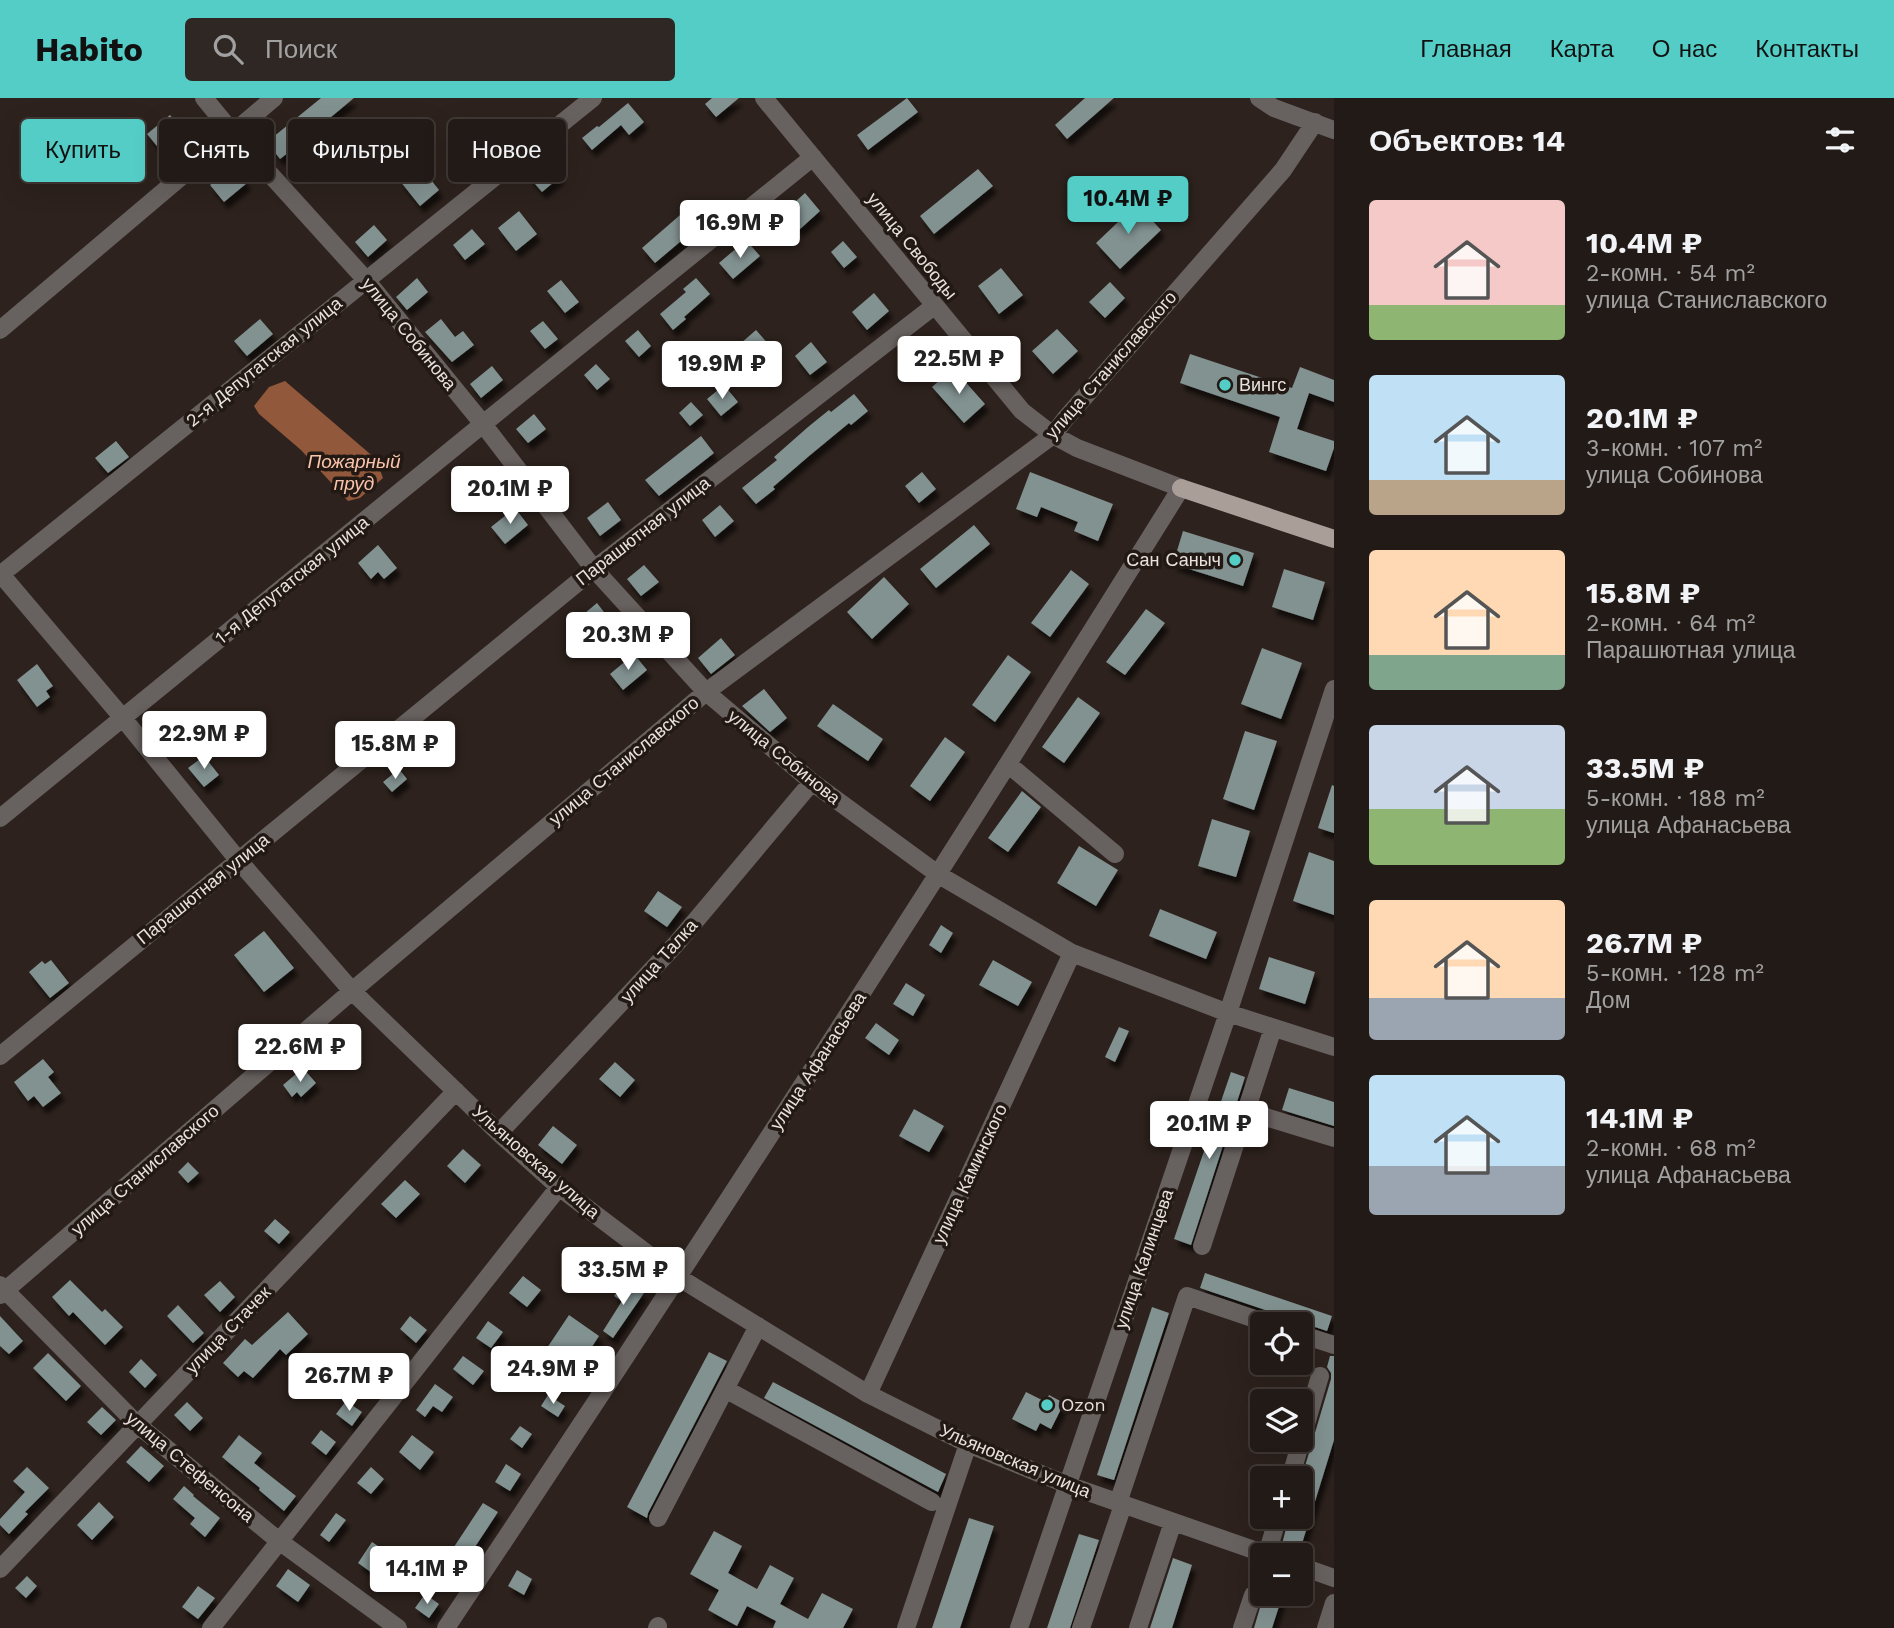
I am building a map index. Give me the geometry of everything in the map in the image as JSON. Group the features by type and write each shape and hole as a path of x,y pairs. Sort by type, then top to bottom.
{"main road":[{"name":"улица Свободы","path":"1181,488 1200,485 1334,528"},
{"name":"улица Свободы","path":"1181,488 1334,539"}],"street":[{"name":"улица Собинова","path":"204,98 221,119"},
{"path":"248,119 274,98"},
{"name":"2-я Депутатская улица","path":"0,574 593,98"},
{"name":"улица Свободы","path":"764,98 1022,411 1077,448 1181,488"},
{"path":"1259,98 1274,108 1334,130"},
{"name":"улица Станиславского","path":"2,1291 706,692 1054,435 1283,170 1315,122"},
{"name":"1-я Депутатская улица","path":"0,818 813,158"},
{"name":"улица Собинова","path":"274,178 366,280 483,424 594,569 706,692 812,782 939,875 1072,953 1228,1013 1334,1047"},
{"path":"0,330 173,182"},
{"name":"Парашютная улица","path":"0,1056 594,569 934,306"},
{"name":"улица Афанасьева","path":"446,1628 939,875 1181,488"},
{"name":"Ульяновская улица","path":"0,574 352,991 559,1187 678,1277 868,1394 968,1444 1068,1485 1250,1548"},
{"name":"улица Калинцева","path":"1018,1628 1228,1013 1334,689"},
{"path":"1008,764 1115,853"},
{"name":"улица Талка","path":"499,1133 676,944 812,782"},
{"name":"улица Каминского","path":"868,1394 1072,953"},
{"path":"1202,1245 1273,1028"},
{"name":"улица Стачек","path":"0,1569 456,1091"},
{"path":"1246,1111 1334,1138"},
{"path":"211,1628 559,1187"},
{"name":"улица Стефенсона","path":"2,1291 138,1425 279,1541 398,1628"},
{"path":"1081,1628 1186,1296 1250,1317"},
{"path":"658,1518 758,1326"},
{"path":"1313,1338 1334,1345"},
{"path":"1294,1466 1320,1376"},
{"path":"725,1390 932,1502"},
{"path":"906,1628 968,1444"},
{"path":"1138,1628 1173,1522"},
{"path":"1313,1571 1334,1578"},
{"path":"1326,1628 1334,1603"},
{"path":"1242,1628 1250,1604"}],"water":[{"name":"Пожарный пруд","path":"285,381 376,459 383,478 360,498 348,501 301,450 259,414 254,406 269,387"}],"building":[{"path":"321,98 354,98 332,119 295,119"},
{"path":"712,98 739,98 716,117 705,104"},
{"path":"907,98 918,112 868,150 857,135"},
{"path":"1085,98 1114,98 1067,139 1055,125"},
{"path":"628,103 644,122 629,135 621,125 592,150 582,138"},
{"path":"159,124 159,149 147,134"},
{"path":"288,125 288,153 280,159 274,151 274,136"},
{"path":"978,169 993,186 934,234 920,216"},
{"path":"214,182 247,183 224,202 210,185"},
{"path":"401,182 433,182 439,190 420,206"},
{"path":"533,182 554,182 542,192"},
{"path":"805,193 820,211 799,230 784,212"},
{"path":"1137,204 1161,230 1120,269 1096,243"},
{"path":"687,209 700,225 655,263 642,248"},
{"path":"519,211 537,234 516,251 498,228"},
{"path":"374,225 387,240 368,257 355,242"},
{"path":"472,229 485,244 465,260 453,245"},
{"path":"746,240 760,256 733,279 719,263"},
{"path":"843,241 857,257 844,268 831,252"},
{"path":"1001,268 1023,295 999,314 978,286"},
{"path":"417,278 428,292 407,310 396,297"},
{"path":"696,278 710,294 673,330 660,314 686,292 683,289"},
{"path":"561,280 579,302 565,313 547,291"},
{"path":"1110,282 1125,298 1105,318 1089,302"},
{"path":"874,293 889,311 867,330 852,312"},
{"path":"260,319 273,334 247,356 234,341"},
{"path":"441,319 455,337 463,331 474,345 452,362 425,332"},
{"path":"543,321 558,339 545,349 530,331"},
{"path":"1057,329 1078,351 1053,374 1032,351"},
{"path":"638,330 651,346 639,357 625,341"},
{"path":"756,330 770,346 738,373 724,358"},
{"path":"811,342 827,362 810,375 795,356"},
{"path":"1190,354 1292,388 1300,367 1334,380 1334,402 1309,393 1297,429 1334,441 1326,471 1269,452 1280,417 1180,383"},
{"path":"596,364 610,379 597,390 584,375"},
{"path":"492,366 503,380 481,398 470,384"},
{"path":"953,368 985,404 964,423 932,387"},
{"path":"724,385 738,402 721,416 707,399"},
{"path":"854,394 868,411 809,456 756,504 742,488 777,460 774,457 808,427"},
{"path":"691,402 703,415 690,426 679,413"},
{"path":"534,414 546,429 528,443 516,429"},
{"path":"701,436 714,453 659,496 645,480"},
{"path":"116,441 129,457 108,473 95,458"},
{"path":"922,472 936,489 919,503 905,486"},
{"path":"1030,472 1113,504 1098,541 1074,531 1078,522 1041,507 1037,517 1016,509"},
{"path":"608,502 621,520 600,536 587,518"},
{"path":"720,505 734,521 715,537 702,520"},
{"path":"515,508 528,525 505,544 491,527"},
{"path":"974,525 990,544 936,588 920,569"},
{"path":"1183,531 1254,553 1243,586 1173,564"},
{"path":"378,545 397,568 384,579 378,572 371,579 358,563"},
{"path":"644,565 659,582 641,596 627,579"},
{"path":"1284,569 1325,582 1313,620 1272,607"},
{"path":"1071,570 1089,584 1050,637 1031,623"},
{"path":"884,577 909,604 872,639 847,612"},
{"path":"597,603 610,620 586,640 573,623"},
{"path":"1146,609 1165,623 1125,675 1106,662"},
{"path":"721,638 735,655 711,674 698,658"},
{"path":"1262,648 1302,663 1281,719 1241,704"},
{"path":"634,654 647,670 623,690 610,674"},
{"path":"1008,655 1031,672 995,722 972,705"},
{"path":"37,664 53,686 46,691 50,697 37,707 17,680"},
{"path":"764,689 787,718 770,732 742,706"},
{"path":"1078,697 1100,713 1064,763 1042,747"},
{"path":"833,704 883,739 868,761 817,726"},
{"path":"1245,731 1277,741 1254,810 1223,799"},
{"path":"945,737 965,752 930,801 910,786"},
{"path":"204,756 219,775 204,787 188,768"},
{"path":"399,769 407,779 392,792 383,782"},
{"path":"1332,785 1334,786 1334,833 1318,828"},
{"path":"1022,791 1041,807 1008,852 988,838"},
{"path":"1212,819 1250,831 1236,877 1198,866"},
{"path":"1079,846 1118,870 1096,906 1057,883"},
{"path":"1309,852 1334,861 1334,915 1293,901"},
{"path":"658,891 682,907 667,927 644,911"},
{"path":"1160,909 1217,932 1206,959 1149,936"},
{"path":"941,925 953,933 941,953 929,945"},
{"path":"264,931 294,968 264,992 234,955"},
{"path":"1269,957 1315,972 1305,1004 1259,989"},
{"path":"51,960 69,983 50,998 29,972 42,961 45,964"},
{"path":"993,960 1032,982 1018,1006 979,985"},
{"path":"906,983 925,995 913,1016 893,1004"},
{"path":"876,1023 899,1040 889,1055 865,1038"},
{"path":"1119,1027 1129,1031 1115,1062 1105,1057"},
{"path":"43,1059 54,1072 48,1077 61,1093 43,1107 34,1096 28,1101 14,1082"},
{"path":"615,1062 635,1080 620,1097 599,1079"},
{"path":"303,1068 316,1083 301,1097 297,1092 292,1097 283,1085"},
{"path":"1231,1072 1245,1077 1191,1245 1174,1239"},
{"path":"1289,1088 1334,1102 1334,1126 1282,1110"},
{"path":"914,1109 944,1126 929,1152 899,1136"},
{"path":"553,1126 577,1145 562,1164 538,1145"},
{"path":"463,1149 481,1165 465,1183 447,1166"},
{"path":"188,1162 199,1173 188,1183 178,1172"},
{"path":"405,1180 420,1194 396,1218 381,1204"},
{"path":"275,1219 290,1232 279,1244 264,1231"},
{"path":"1205,1273 1332,1316 1327,1331 1313,1326 1313,1312 1271,1312 1200,1288"},
{"path":"523,1276 541,1290 527,1307 509,1293"},
{"path":"70,1280 102,1312 105,1309 123,1327 105,1345 73,1312 69,1316 52,1297"},
{"path":"220,1281 235,1297 220,1312 204,1295"},
{"path":"624,1281 644,1293 613,1338 603,1331 622,1301 614,1296"},
{"path":"178,1305 204,1333 193,1343 167,1316"},
{"path":"1152,1307 1169,1313 1114,1480 1097,1475"},
{"path":"288,1312 308,1334 286,1355 280,1349 253,1378 244,1371 238,1377 223,1363 245,1339 252,1345"},
{"path":"569,1315 599,1336 578,1368 547,1348"},
{"path":"0,1316 23,1341 9,1354 0,1346"},
{"path":"410,1316 427,1330 416,1343 400,1329"},
{"path":"488,1321 503,1332 491,1348 476,1338"},
{"path":"709,1352 727,1361 647,1518 627,1507"},
{"path":"48,1353 81,1386 66,1401 33,1368"},
{"path":"463,1356 484,1371 473,1385 453,1369"},
{"path":"1330,1356 1334,1356 1334,1440 1313,1508 1313,1466 1305,1466 1309,1452 1313,1452 1313,1439 1331,1379 1327,1367"},
{"path":"141,1359 157,1375 145,1388 129,1372"},
{"path":"773,1382 946,1474 938,1492 764,1398"},
{"path":"435,1384 453,1397 442,1412 433,1406 425,1417 416,1410"},
{"path":"1026,1392 1046,1402 1049,1395 1064,1403 1051,1429 1040,1423 1036,1431 1012,1419"},
{"path":"548,1395 565,1406 558,1417 541,1406"},
{"path":"346,1401 362,1412 352,1426 336,1414"},
{"path":"187,1402 203,1418 190,1431 174,1415"},
{"path":"102,1407 116,1420 101,1435 87,1422"},
{"path":"520,1426 532,1434 522,1448 510,1439"},
{"path":"321,1430 336,1442 326,1455 311,1443"},
{"path":"239,1435 262,1453 254,1463 296,1496 284,1511 222,1457"},
{"path":"412,1435 434,1452 420,1470 399,1452"},
{"path":"141,1446 164,1466 149,1482 126,1462"},
{"path":"506,1464 521,1474 510,1491 495,1482"},
{"path":"27,1467 49,1488 25,1512 28,1514 9,1534 0,1525 0,1519 25,1492 13,1481"},
{"path":"371,1467 384,1479 371,1494 357,1483"},
{"path":"184,1486 220,1518 205,1537 190,1524 195,1518 173,1499"},
{"path":"99,1502 114,1517 92,1540 77,1525"},
{"path":"483,1503 498,1512 465,1562 450,1553"},
{"path":"336,1513 346,1520 329,1542 320,1535"},
{"path":"969,1518 994,1526 960,1628 932,1628"},
{"path":"1286,1529 1306,1529 1302,1543 1282,1543"},
{"path":"714,1531 742,1546 728,1573 757,1589 770,1565 794,1578 780,1604 808,1619 822,1593 853,1609 843,1628 773,1628 776,1621 747,1606 737,1626 708,1610 719,1590 690,1574"},
{"path":"1079,1534 1099,1540 1070,1628 1047,1628"},
{"path":"372,1542 390,1554 375,1575 358,1563"},
{"path":"1173,1558 1192,1565 1172,1628 1150,1628"},
{"path":"288,1569 310,1585 298,1602 276,1586"},
{"path":"517,1570 532,1579 524,1595 508,1586"},
{"path":"27,1576 37,1586 26,1598 15,1588"},
{"path":"198,1586 215,1598 198,1619 182,1607"},
{"path":"425,1594 439,1604 429,1618 415,1608"},
{"path":"1260,1606 1279,1606 1272,1628 1254,1628"}],"place":[{"name":"Вингс","path":"1225,385"},
{"name":"Сан Саныч","path":"1235,560"},
{"name":"Ozon","path":"1047,1405"}]}
